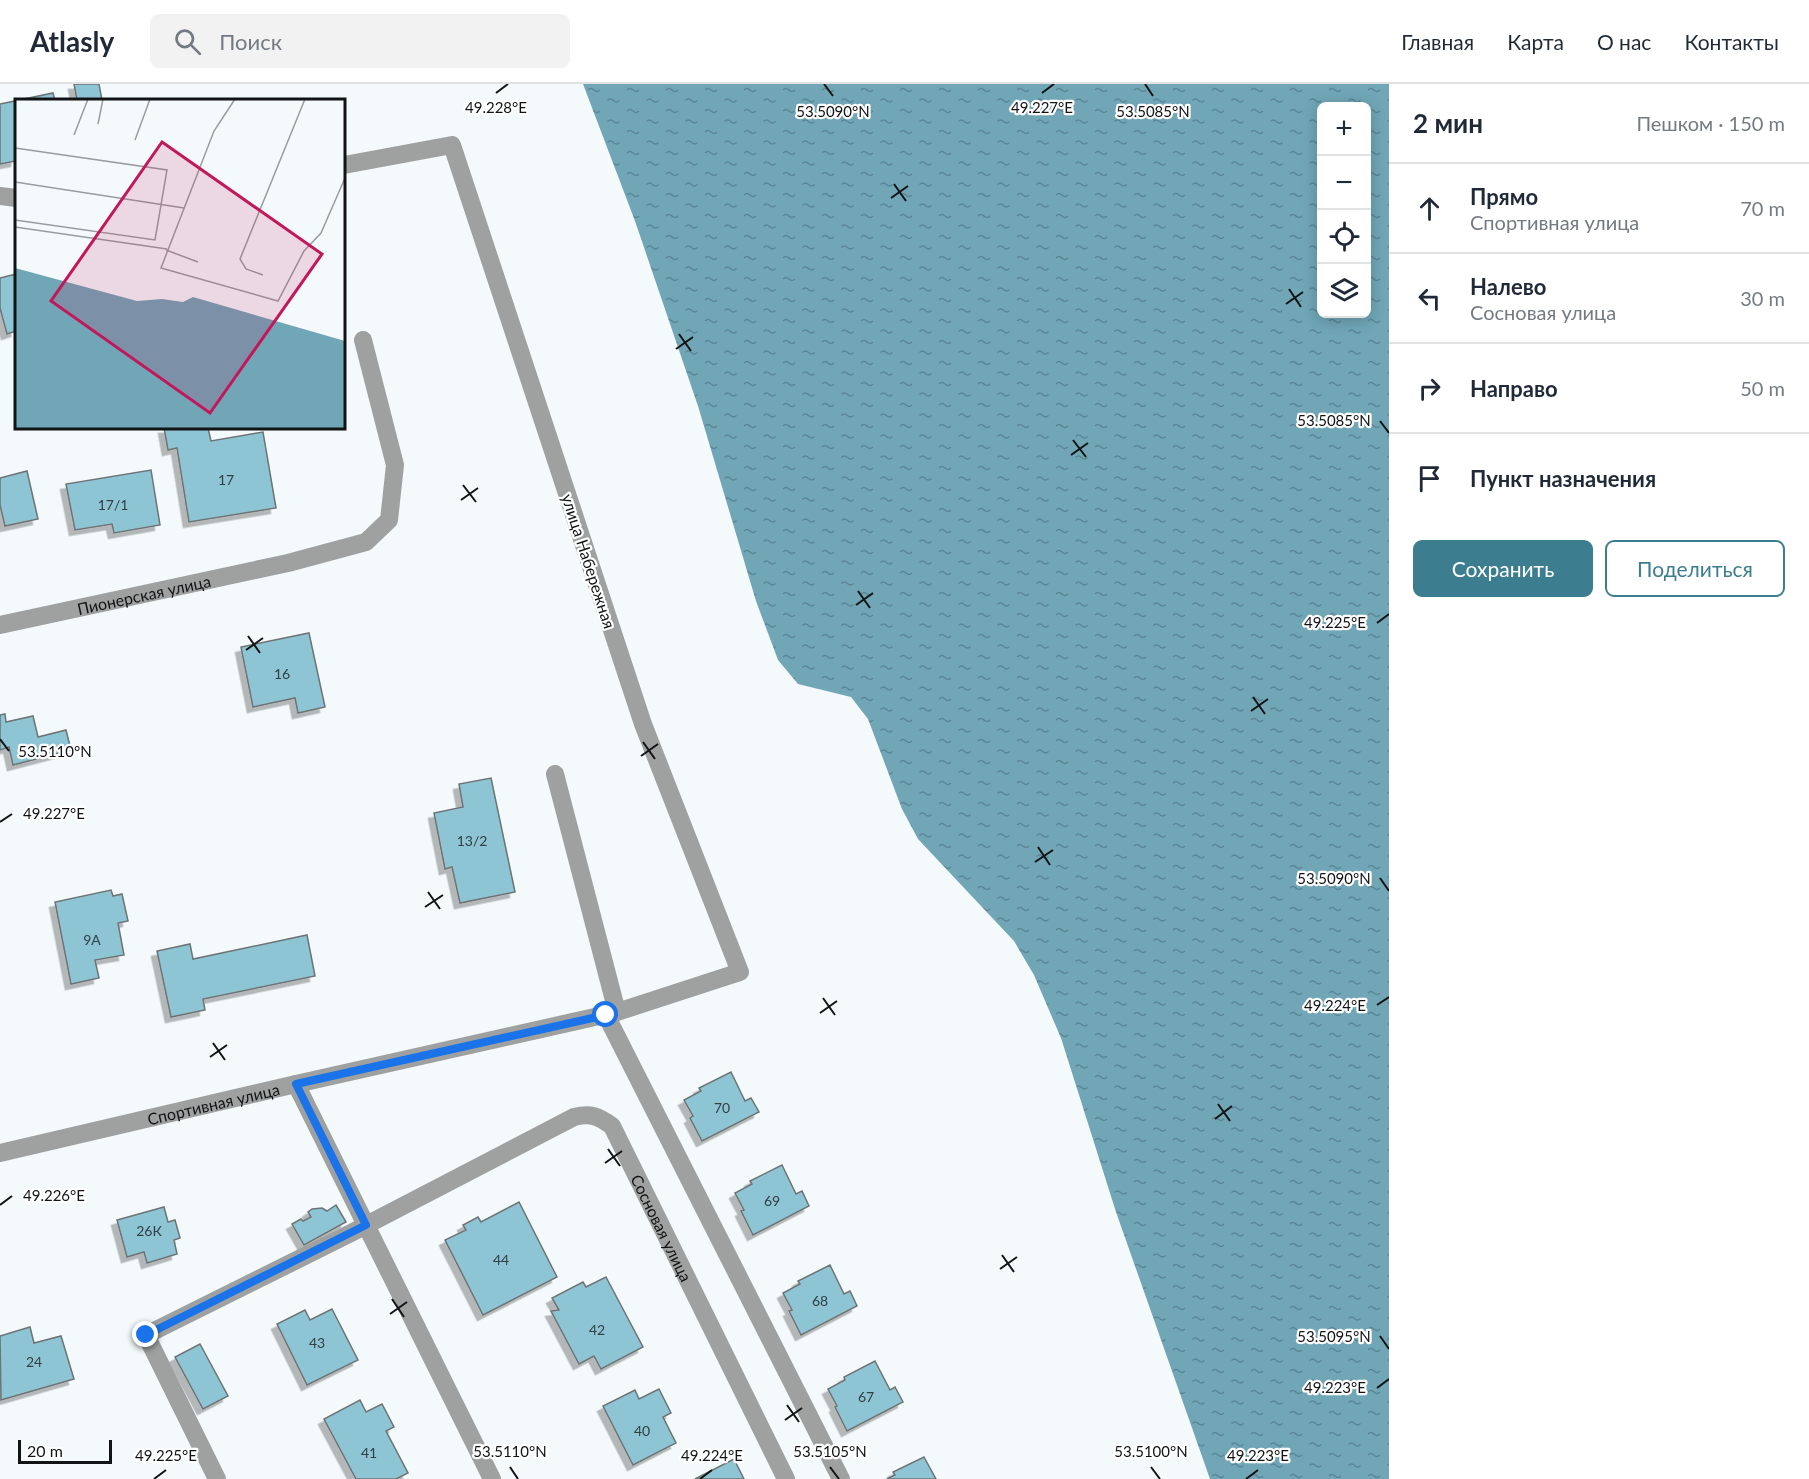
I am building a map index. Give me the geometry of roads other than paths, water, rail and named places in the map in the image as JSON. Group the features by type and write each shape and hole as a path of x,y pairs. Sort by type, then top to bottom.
{"street":[{"name":"улица Набережная","path":"345,165 452,145 643,724 740,972"},
{"path":"0,196 15,198"},
{"name":"Пионерская улица","path":"0,625 288,563 366,542 389,520 395,465 363,340"},
{"path":"555,774 611,1013 841,1479"},
{"name":"Спортивная улица","path":"0,1153 611,1013 740,972"},
{"path":"296,1084 359,1229 492,1479"},
{"name":"Сосновая улица","path":"218,1479 146,1335 359,1229 573,1117 586,1114 600,1117 612,1126 786,1479"}],"water":[{"path":"583,84 1389,84 1389,1479 1210,1479 1116,1212 1061,1038 1034,975 1014,941 918,839 902,809 868,719 851,697 798,684 778,660 756,601 698,406 635,221"}]}
